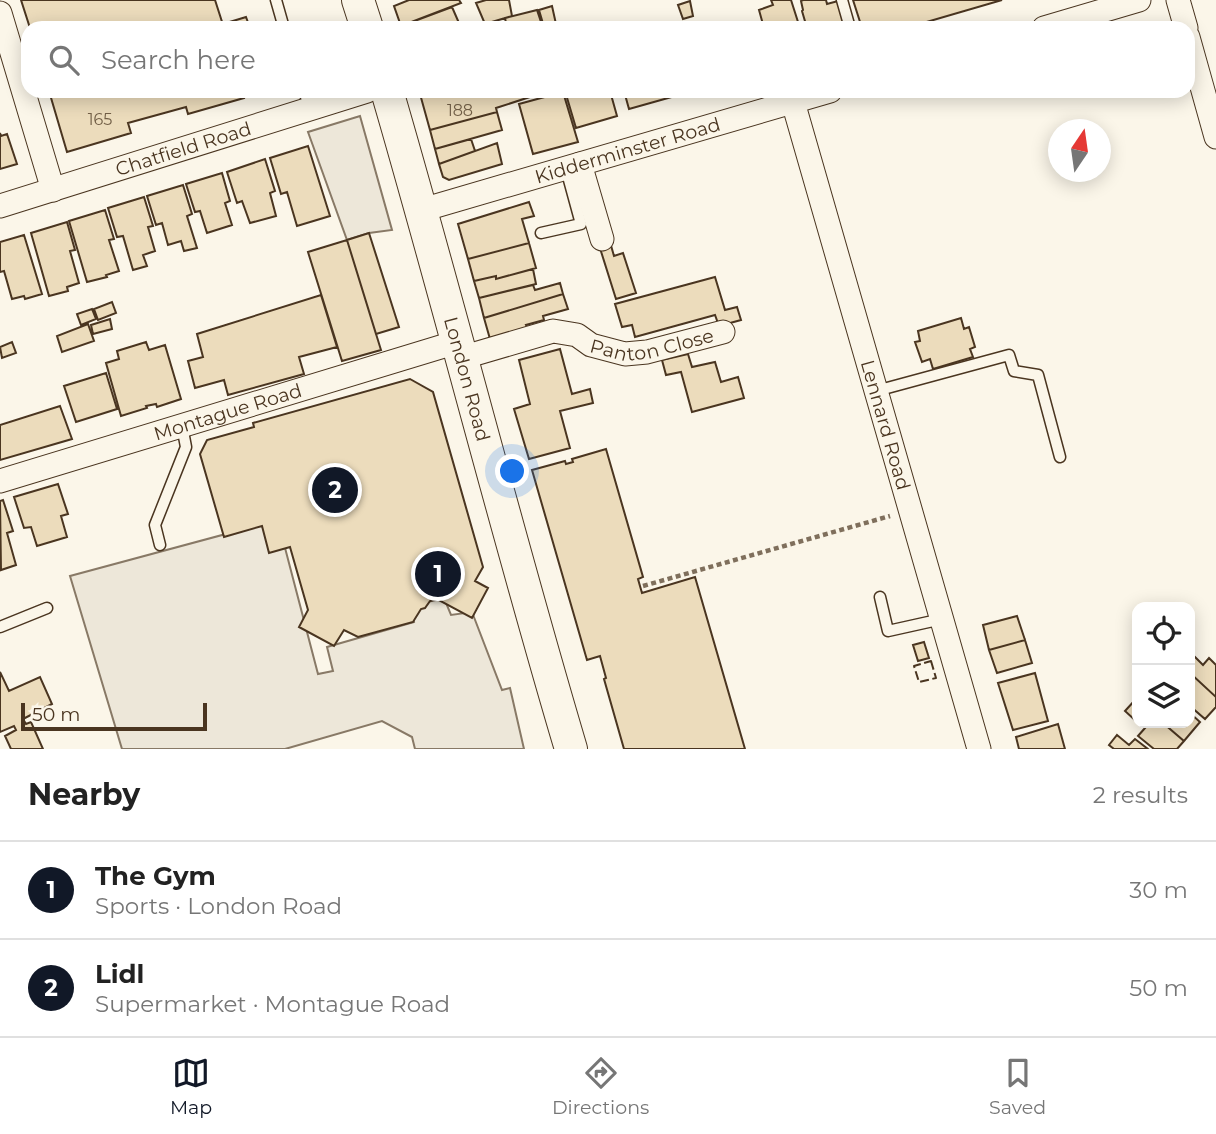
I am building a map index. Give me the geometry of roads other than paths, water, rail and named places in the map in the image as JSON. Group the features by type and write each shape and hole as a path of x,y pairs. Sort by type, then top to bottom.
{"street":[{"path":"358,0 365,21"},
{"path":"1068,21 1139,0"},
{"path":"1178,0 1184,21"},
{"path":"0,13 21,83"},
{"path":"1195,62 1216,138"},
{"path":"25,98 53,190"},
{"name":"London Road","path":"389,98 571,749"},
{"name":"Kidderminster Road","path":"422,210 806,98"},
{"name":"Chatfield Road","path":"0,206 53,190 307,100"},
{"name":"Lennard Road","path":"793,102 979,749"},
{"path":"573,166 602,239"},
{"name":"Panton Close","path":"459,350 553,331 577,335 591,345 625,354 647,352 723,332"},
{"name":"Montague Road","path":"0,481 182,426 459,350"}],"lane":[{"path":"275,0 282,21"},
{"path":"842,0 848,21"},
{"path":"541,233 580,224 573,166"},
{"path":"876,391 1009,355 1014,371 1038,375 1060,457"},
{"path":"160,545 155,525 186,447 182,426"},
{"path":"880,597 888,631 942,619"},
{"path":"0,627 47,608"}],"place":[{"name":"Lidl","path":"335,490"},
{"name":"The Gym","path":"438,574"}]}
